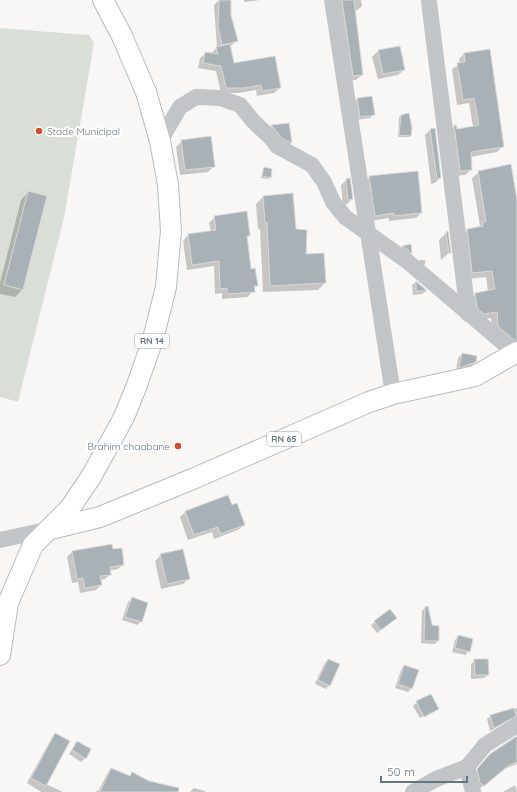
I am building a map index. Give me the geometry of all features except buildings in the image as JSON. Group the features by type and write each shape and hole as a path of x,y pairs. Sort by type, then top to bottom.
{"main road":[{"name":"RN 14","path":"0,655 8,603 33,545 51,529 70,508 91,477 124,416 138,385 153,338 166,287 171,231 168,185 160,141 146,92 122,36 103,0"},
{"name":"RN 65","path":"51,529 100,517 195,478 368,402 393,394 475,376 516,353"}],"street":[{"path":"332,0 393,394"},
{"path":"429,2 468,314"},
{"path":"160,141 180,107 196,97 220,98 240,105 277,146 312,165 324,182 333,202 344,217 407,261 516,353"},
{"path":"0,540 51,529"},
{"path":"413,792 436,779 467,767 485,745 517,725"},
{"path":"467,767 473,792"}],"shaded area":[{"name":"Stade Municipal","path":"0,28 89,35 94,43 64,218 18,402 0,397"}],"place":[{"name":"Stade Municipal","path":"39,131"},
{"name":"Brahim chaabane","path":"178,446"}]}
